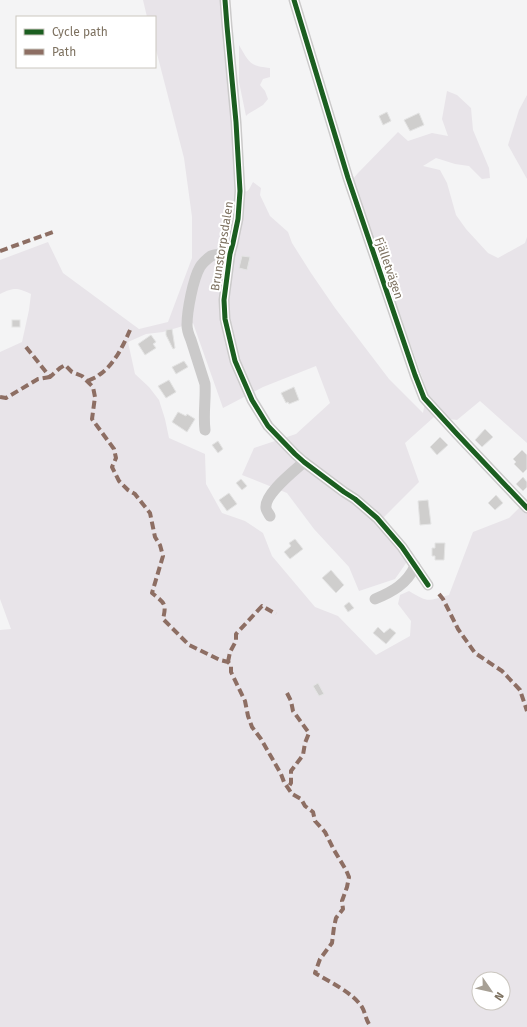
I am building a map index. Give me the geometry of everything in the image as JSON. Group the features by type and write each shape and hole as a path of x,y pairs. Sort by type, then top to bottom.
{"street":[{"name":"Brunstorpsdalen","path":"225,0 236,122 240,190 237,225 230,254 224,300 226,325 235,361 252,400 268,426 294,454 377,518 402,547 428,585"},
{"name":"Fjälletvägen","path":"294,0 348,178 424,398 527,508"},
{"name":"Brunstorpsdalen","path":"205,430 205,384 188,333 188,314 192,289 201,266 205,261 218,253 230,254"},
{"path":"270,516 266,508 267,499 271,493 304,462"},
{"path":"375,599 391,592 408,578 415,566"}],"shaded area":[{"path":"143,0 223,0 236,192 247,191 253,182 261,188 260,195 270,216 288,232 292,243 335,308 389,379 423,413 427,391 352,180 398,132 408,141 432,133 448,136 442,119 447,91 457,95 471,108 473,130 489,168 490,178 482,179 469,166 455,164 436,158 423,166 440,170 447,183 456,215 466,229 488,253 498,258 525,243 527,237 527,443 480,401 457,420 434,417 405,443 419,482 384,517 411,556 395,579 359,591 349,567 314,529 287,493 242,475 254,448 296,434 330,403 316,366 263,387 223,408 193,323 163,332 146,334 128,342 135,374 149,387 159,400 169,438 205,454 206,484 222,513 245,521 263,533 272,556 315,607 338,616 376,655 410,636 411,621 398,604 400,595 409,591 421,598 432,600 449,595 473,532 509,518 527,500 527,1027 0,1027 0,630 11,629 0,599 0,352 22,342 31,294 16,289 0,294 0,260 48,242 63,273 139,329 168,322 192,258 192,217 184,158 156,50 156,16 147,16"},
{"path":"239,45 250,62 258,66 270,68 270,77 263,79 260,85 265,91 268,99 263,105 246,116 239,82"},
{"path":"527,95 527,179 508,145 519,110"}],"building":[{"path":"387,112 391,121 383,125 379,116"},
{"path":"419,113 424,125 410,131 404,120"},
{"path":"242,256 250,257 247,270 239,268"},
{"path":"12,320 20,320 20,327 12,327"},
{"path":"172,329 175,348 173,349 166,335 166,330"},
{"path":"151,335 156,342 153,344 156,348 145,355 138,344"},
{"path":"184,361 188,367 176,374 172,367"},
{"path":"169,380 176,392 166,398 158,386"},
{"path":"294,387 299,400 289,404 288,402 286,403 281,393"},
{"path":"178,412 186,416 187,414 195,419 187,432 172,422"},
{"path":"485,429 493,437 482,447 475,440"},
{"path":"440,437 448,445 437,455 430,447"},
{"path":"218,441 223,449 218,453 212,445"},
{"path":"522,450 527,455 527,469 523,473 514,464 516,462 513,459"},
{"path":"523,477 527,482 527,487 523,491 516,484"},
{"path":"241,479 247,486 242,490 236,483"},
{"path":"229,493 237,504 227,511 219,500"},
{"path":"496,495 503,503 495,510 488,503"},
{"path":"428,500 431,524 420,525 418,501"},
{"path":"295,539 303,549 290,559 284,552 291,546 289,543"},
{"path":"435,543 445,543 444,560 435,560 435,556 432,556 432,548 435,548"},
{"path":"331,570 344,585 336,593 322,578"},
{"path":"349,602 354,608 348,612 344,606"},
{"path":"378,627 384,633 390,628 396,633 386,644 373,633"},
{"path":"318,683 324,694 319,696 313,686"}],"marked path":[{"path":"0,251 53,232"},
{"path":"88,381 98,376 114,361 130,330"},
{"path":"26,347 50,377 65,365 72,372 82,376 93,387 95,397 92,419 114,449 116,458 112,467 119,481 128,490 135,494 150,513 155,537 160,545 163,556 152,593 164,604 165,610 163,619 189,645 220,660 228,662 231,665 231,672 245,701 252,727 261,739 292,794 301,799 305,806 313,812 315,821 325,832 346,870 349,877 342,901 343,909 336,918 332,943 320,959 315,973 341,988 353,997 362,1007 371,1027"},
{"path":"0,397 6,398 38,379 50,377"},
{"path":"439,594 458,629 475,653 502,671 520,690 527,711"},
{"path":"228,662 230,652 236,641 236,634 262,606 276,614"},
{"path":"287,693 291,701 293,711 309,733 305,743 303,755 291,771 291,783 288,788"}],"cycle path":[{"path":"225,0 236,122 240,191 238,219 230,254 224,300 225,319 235,361 252,400 268,426 304,462 355,499 377,518 402,547 428,585"},
{"path":"294,0 348,178 424,398 527,508"}]}
